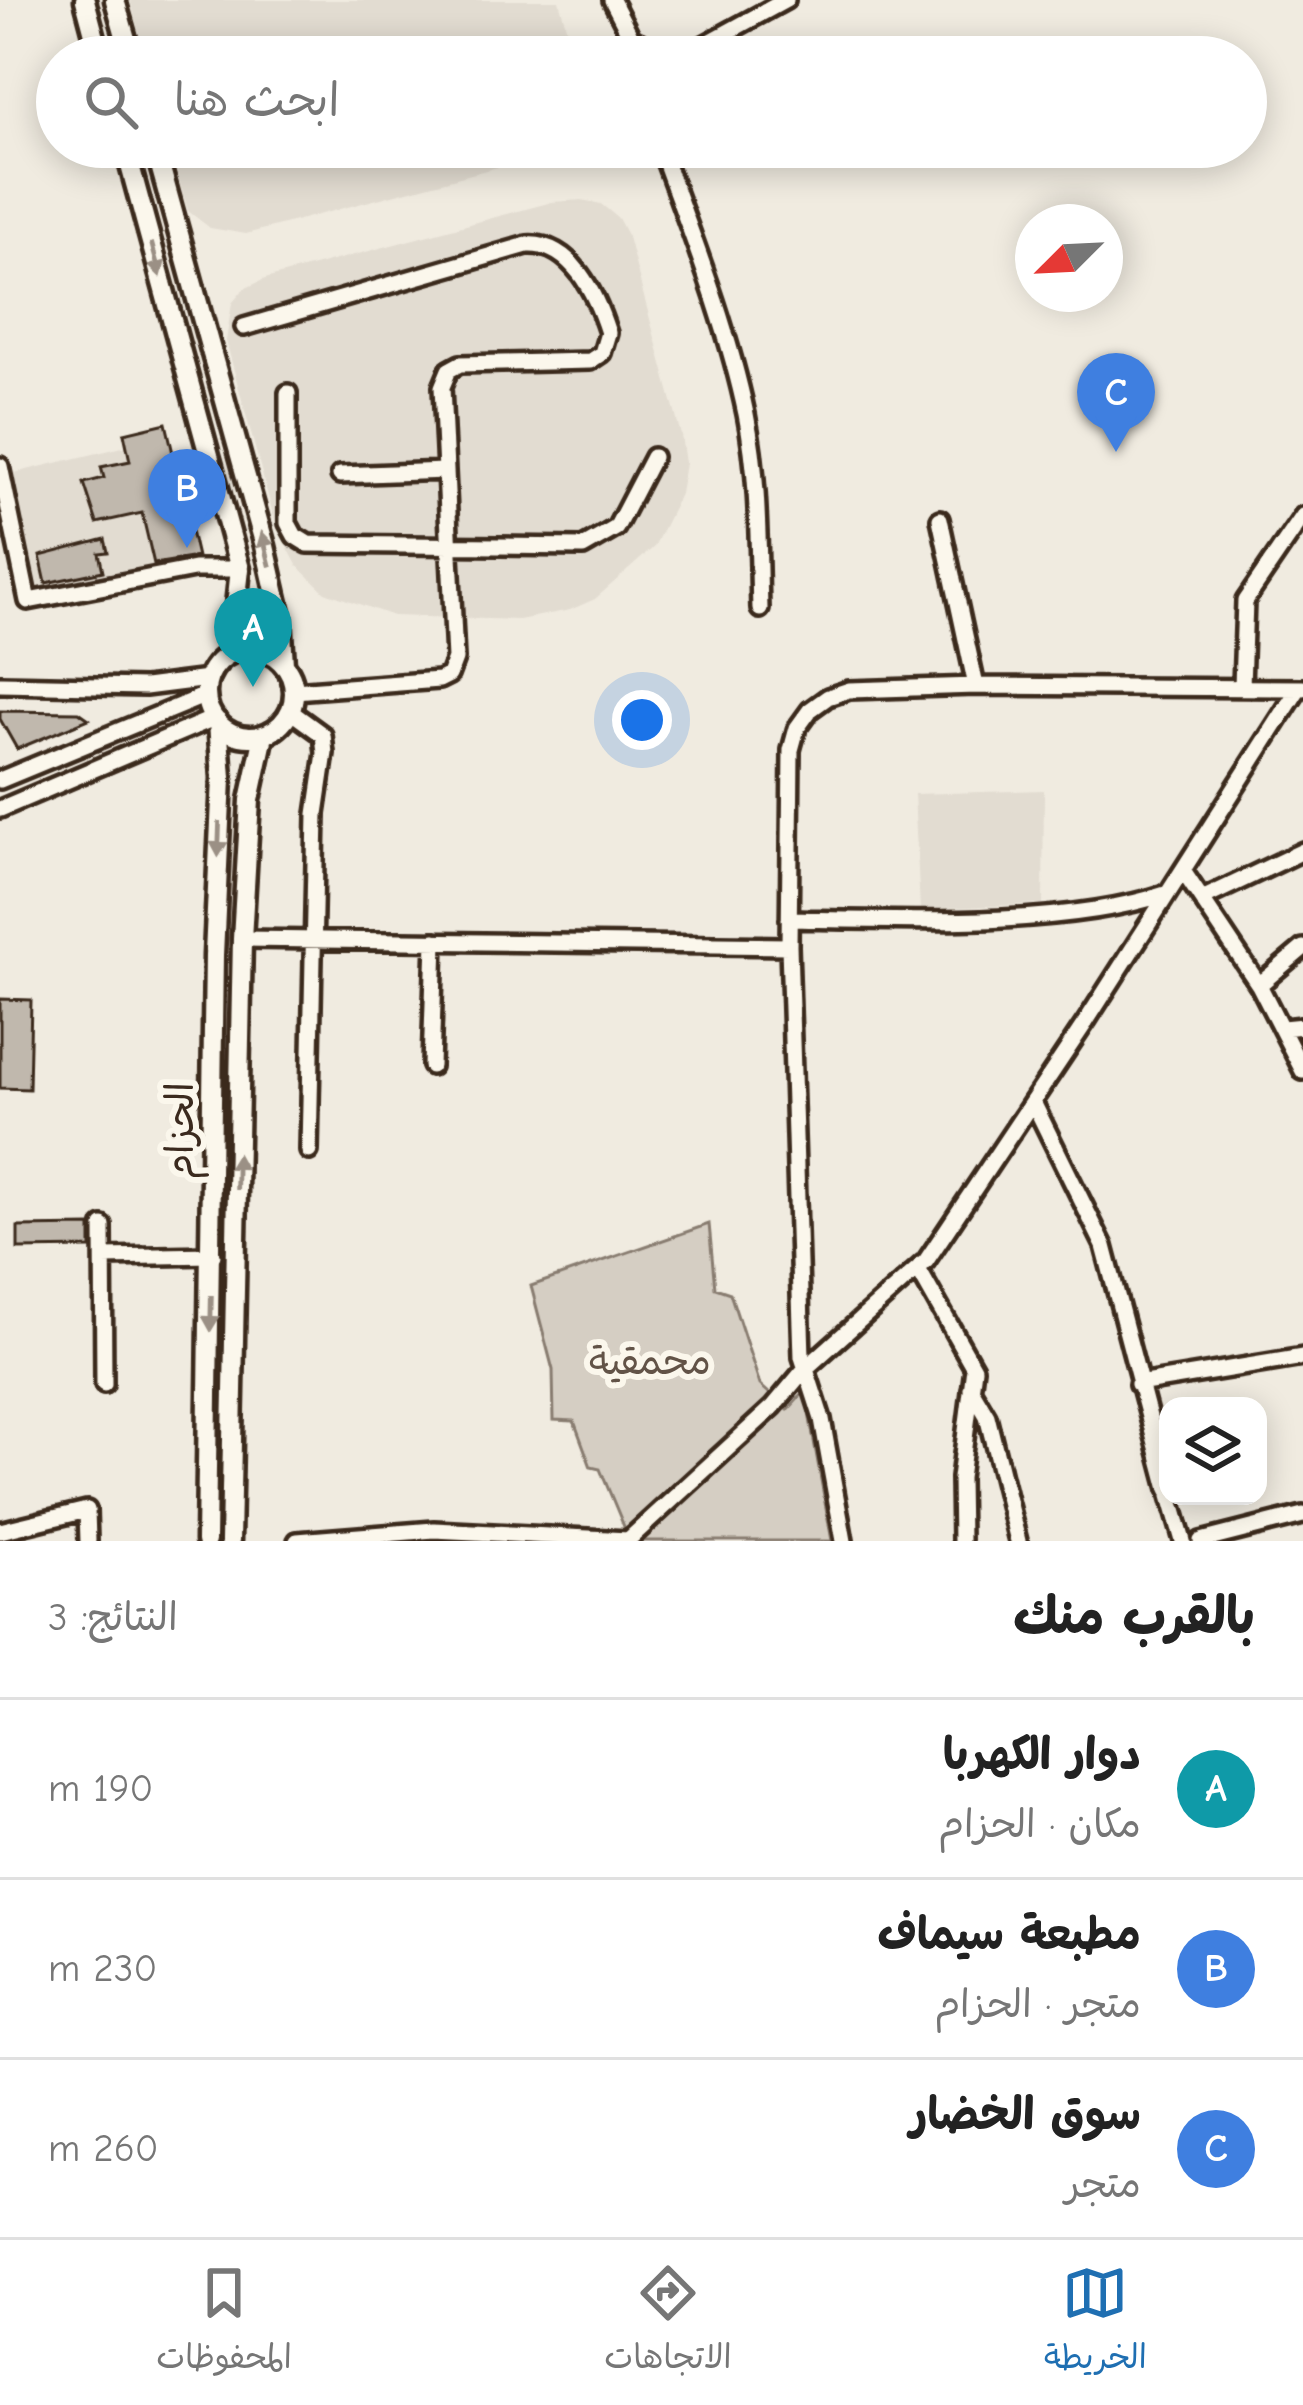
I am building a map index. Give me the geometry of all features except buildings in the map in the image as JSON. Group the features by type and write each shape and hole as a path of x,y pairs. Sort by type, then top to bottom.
{"main road":[{"path":"85,0 94,36"},
{"path":"115,0 125,36"},
{"path":"131,168 240,569 231,652"},
{"path":"161,168 265,546 292,701 284,721 264,734 239,735 216,720 207,687 217,663 231,652 260,649 284,664"},
{"name":"الحزام","path":"206,1541 214,955 222,778 216,720"},
{"name":"الحزام","path":"230,1541 242,947 250,800 264,734"},
{"path":"214,955 242,947"}],"street":[{"path":"613,0 631,36"},
{"path":"720,36 786,0"},
{"path":"666,168 746,412 757,494 760,609"},
{"path":"244,327 527,245 554,248 566,256 607,326 606,347 590,361 460,364 449,370 442,387 455,659 449,675 292,701"},
{"path":"288,393 288,523 295,536 308,544 570,549 595,543 623,518 653,458"},
{"path":"0,466 28,601 194,569 240,569"},
{"path":"340,475 445,471"},
{"path":"1242,686 1245,601 1303,516"},
{"path":"940,519 976,686"},
{"path":"0,684 207,687"},
{"path":"0,780 207,687"},
{"path":"844,1541 822,1419 804,1370 789,946 791,750 803,719 818,703 849,690 1301,688"},
{"path":"296,1541 434,1530 627,1540 773,1407 804,1370 918,1269 1033,1102 1301,688"},
{"path":"292,701 324,743 316,814 309,1151"},
{"path":"0,809 216,720"},
{"path":"1202,898 1303,851"},
{"path":"1183,871 1259,985 1303,1071"},
{"path":"789,919 1045,914 1136,903 1169,892"},
{"path":"242,947 313,940 789,946"},
{"path":"431,1066 435,941"},
{"path":"1259,985 1303,948"},
{"path":"1283,1028 1303,1026"},
{"path":"1033,1102 1104,1246 1159,1457"},
{"path":"104,1226 104,1384"},
{"path":"104,1258 213,1255"},
{"path":"918,1269 974,1368 960,1478 961,1541"},
{"path":"1138,1384 1303,1357"},
{"path":"971,1389 987,1416 1018,1541"},
{"path":"1173,1505 1183,1541"},
{"path":"0,1531 86,1510 88,1541"},
{"path":"1201,1541 1273,1533 1303,1515"}],"shaded area":[{"path":"130,0 559,0 568,36 139,36"},
{"path":"175,168 494,168 246,234 210,228 188,211"},
{"path":"552,202 601,204 618,218 628,237 681,435 685,463 680,494 654,547 595,599 570,610 519,620 393,616 325,592 297,565 276,525 226,341 232,303 244,289 265,279"},
{"path":"127,446 155,567 38,595 10,474"},
{"path":"1044,790 1043,904 920,909 914,794"}],"green space":[{"name":"محمقية","path":"709,1224 715,1288 730,1293 760,1385 788,1410 805,1391 832,1541 630,1541 600,1469 591,1467 574,1421 554,1420 553,1370 531,1286"}],"place":[{"name":"سوق الخضار","path":"1116,452"},
{"name":"مطبعة سيماف","path":"187,548"},
{"name":"دوار الكهربا","path":"253,687"}]}
